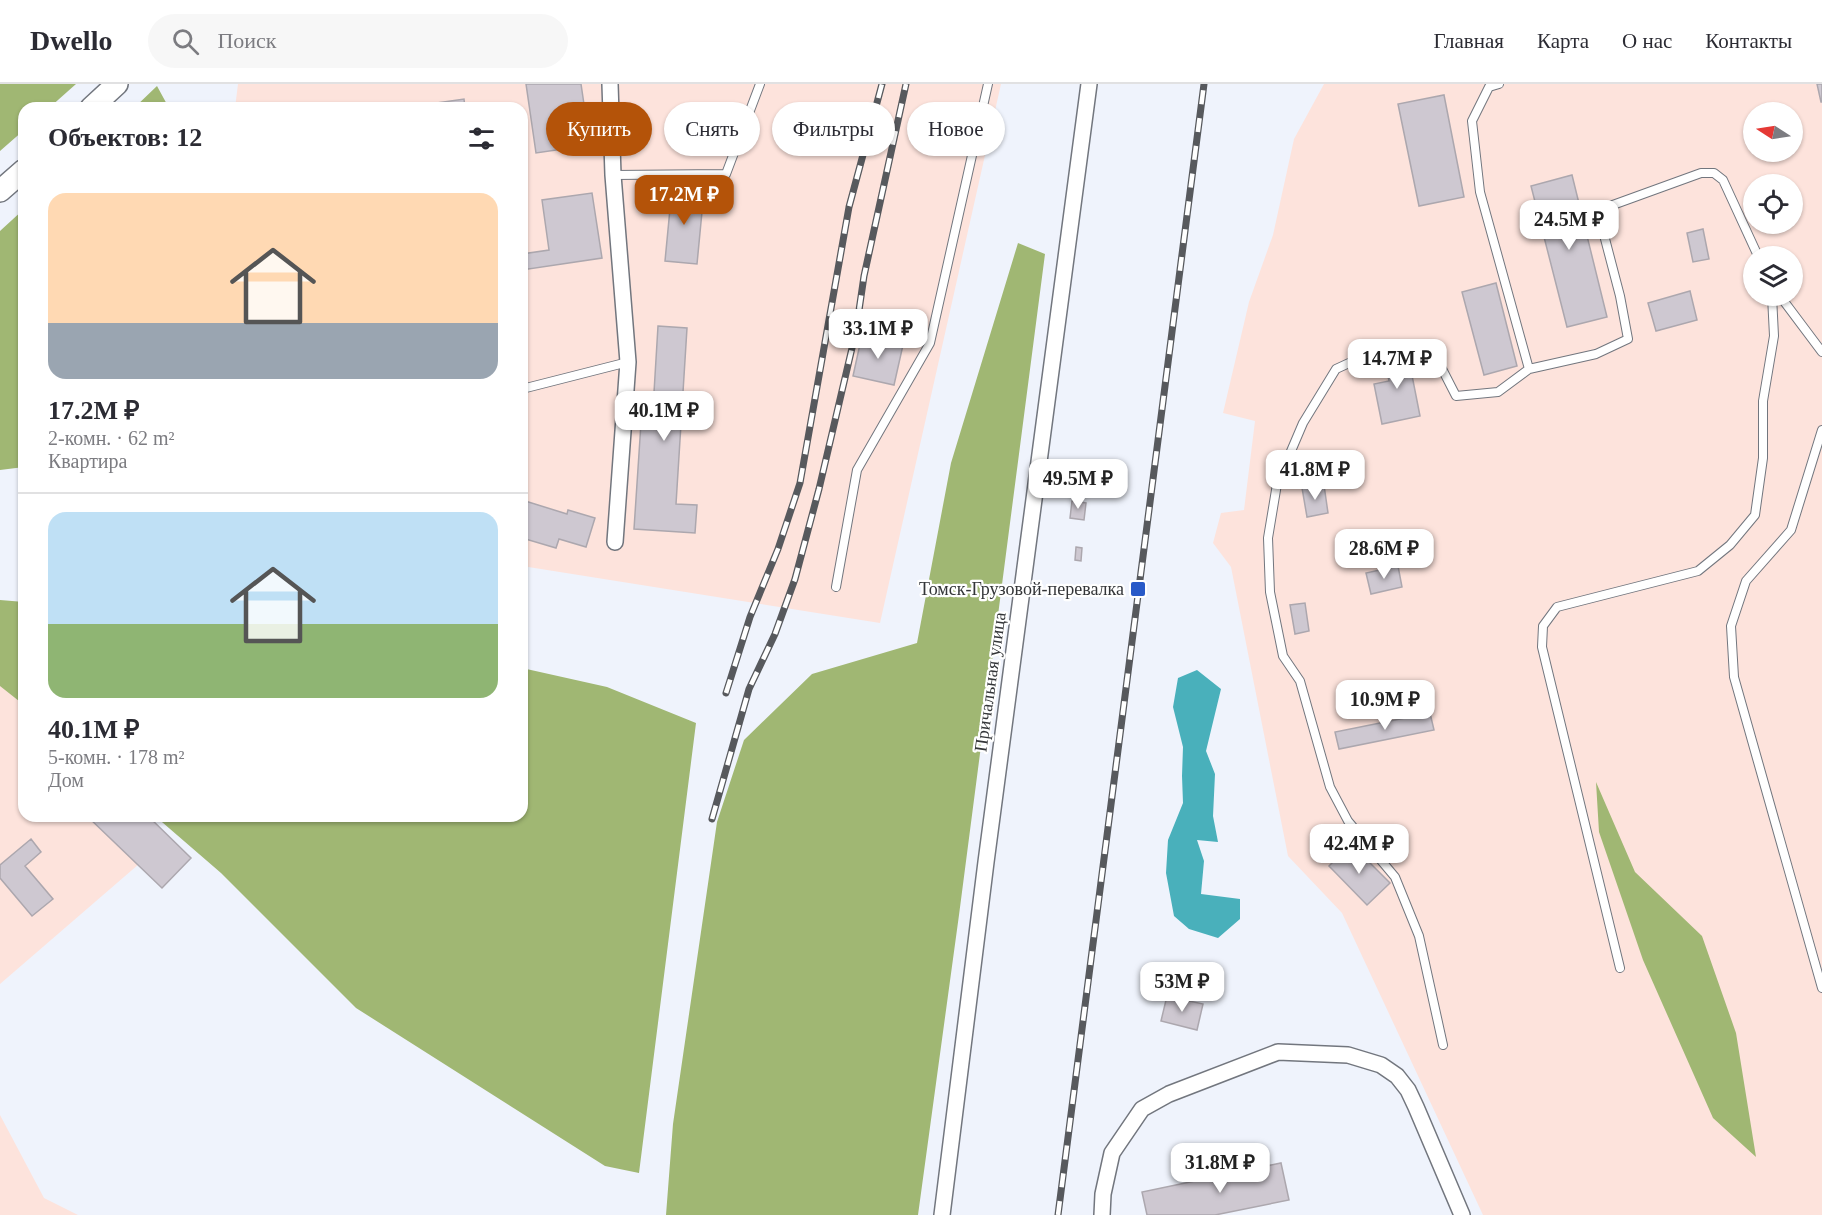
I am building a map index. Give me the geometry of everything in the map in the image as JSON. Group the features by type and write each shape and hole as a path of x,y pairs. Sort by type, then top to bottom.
{"street":[{"path":"98,102 117,84"},
{"path":"610,84 614,175 628,363 615,542"},
{"name":"Причальная улица","path":"942,1215 1089,84"},
{"path":"0,191 18,175"},
{"path":"1102,1215 1103,1194 1112,1153 1142,1109 1169,1094 1278,1053 1290,1052 1348,1055 1381,1065 1397,1076 1408,1090 1416,1107 1462,1215"}],"lane":[{"path":"614,175 726,174 760,84"},
{"path":"836,587 857,471 930,343 988,84"},
{"path":"1499,84 1489,87 1472,121 1478,180 1529,369"},
{"path":"1443,1045 1419,936 1395,877 1348,821 1330,787 1300,681 1283,656 1270,592 1268,538 1277,484 1303,423 1336,369 1386,346 1412,344 1436,357 1456,396 1498,392 1529,369 1596,354 1628,339 1620,296 1604,235 1610,206 1701,173 1714,173 1723,180 1753,246"},
{"path":"1620,968 1542,647 1543,626 1557,607 1698,571 1730,545 1755,514 1762,458 1763,401 1774,336 1772,306"},
{"path":"1788,306 1822,352"},
{"path":"528,388 628,363"},
{"path":"1822,430 1791,530 1746,581 1731,626 1734,677 1822,988"}],"shaded area":[{"path":"238,84 1001,84 997,102 907,102 907,156 985,156 880,623 528,567 528,102 236,102"},
{"path":"1324,84 1822,84 1822,1215 1483,1215 1342,913 1288,856 1231,567 1213,543 1221,513 1244,510 1255,421 1223,413 1249,302 1273,235 1294,139"},
{"path":"0,600 18,634 18,822 117,822 139,864 0,984"},
{"path":"0,1115 44,1198 78,1215 0,1215"}],"green space":[{"path":"0,84 76,84 56,102 18,102 18,135 0,151"},
{"path":"157,86 166,102 140,102"},
{"path":"18,214 18,468 0,470 0,231"},
{"path":"1018,243 1045,254 918,1215 666,1215 673,1124 717,822 744,740 812,674 917,643 951,463"},
{"path":"0,600 18,602 18,700 0,686"},
{"path":"528,669 607,687 696,723 639,1173 605,1166 356,1008 221,873 162,822 528,822"},
{"path":"1596,782 1635,872 1702,936 1736,1033 1756,1157 1713,1118 1643,960 1599,832"}],"water":[{"path":"1197,670 1221,689 1206,751 1215,774 1213,816 1218,842 1197,840 1204,861 1201,894 1240,899 1240,919 1218,938 1189,929 1174,916 1166,873 1168,840 1183,803 1183,747 1173,707 1178,678"}],"building":[{"path":"526,84 581,84 584,102 546,102 546,152 536,153"},
{"path":"1817,84 1822,84 1822,102 1821,102"},
{"path":"1444,95 1464,197 1419,206 1398,104"},
{"path":"464,99 464,102 444,102"},
{"path":"1572,175 1607,317 1567,327 1531,186"},
{"path":"672,188 704,191 697,264 665,261"},
{"path":"592,193 602,258 528,269 528,253 549,250 542,200"},
{"path":"1703,229 1709,259 1693,262 1687,233"},
{"path":"1496,283 1517,366 1484,375 1462,292"},
{"path":"1690,291 1697,320 1656,331 1648,303"},
{"path":"658,326 687,328 676,504 697,505 695,533 634,529 642,408 653,409"},
{"path":"862,335 903,345 894,385 853,376"},
{"path":"1407,350 1420,416 1382,424 1374,384 1389,381 1384,355"},
{"path":"1324,485 1328,513 1307,517 1302,488"},
{"path":"1072,501 1086,503 1084,520 1070,518"},
{"path":"528,502 567,514 568,510 595,518 586,547 559,539 556,548 528,540"},
{"path":"1076,547 1082,548 1081,561 1075,560"},
{"path":"1398,566 1402,587 1371,594 1366,573"},
{"path":"1305,603 1309,631 1295,634 1290,605"},
{"path":"1430,713 1434,730 1339,749 1335,732"},
{"path":"93,822 154,822 191,858 162,888"},
{"path":"31,839 41,852 25,866 53,899 32,916 0,878 0,865"},
{"path":"1351,844 1390,883 1367,905 1329,866"},
{"path":"1167,996 1203,1004 1197,1030 1161,1021"},
{"path":"1281,1163 1289,1200 1215,1215 1147,1215 1142,1192"}],"railway":[{"path":"726,693 750,617 778,549 800,483 849,207 882,84"},
{"path":"712,819 749,689 775,634 795,579 819,489 856,331 864,276 906,84"},
{"path":"1058,1215 1204,84"}],"place":[{"name":"Томск-Грузовой-перевалка","path":"1138,589"}]}
